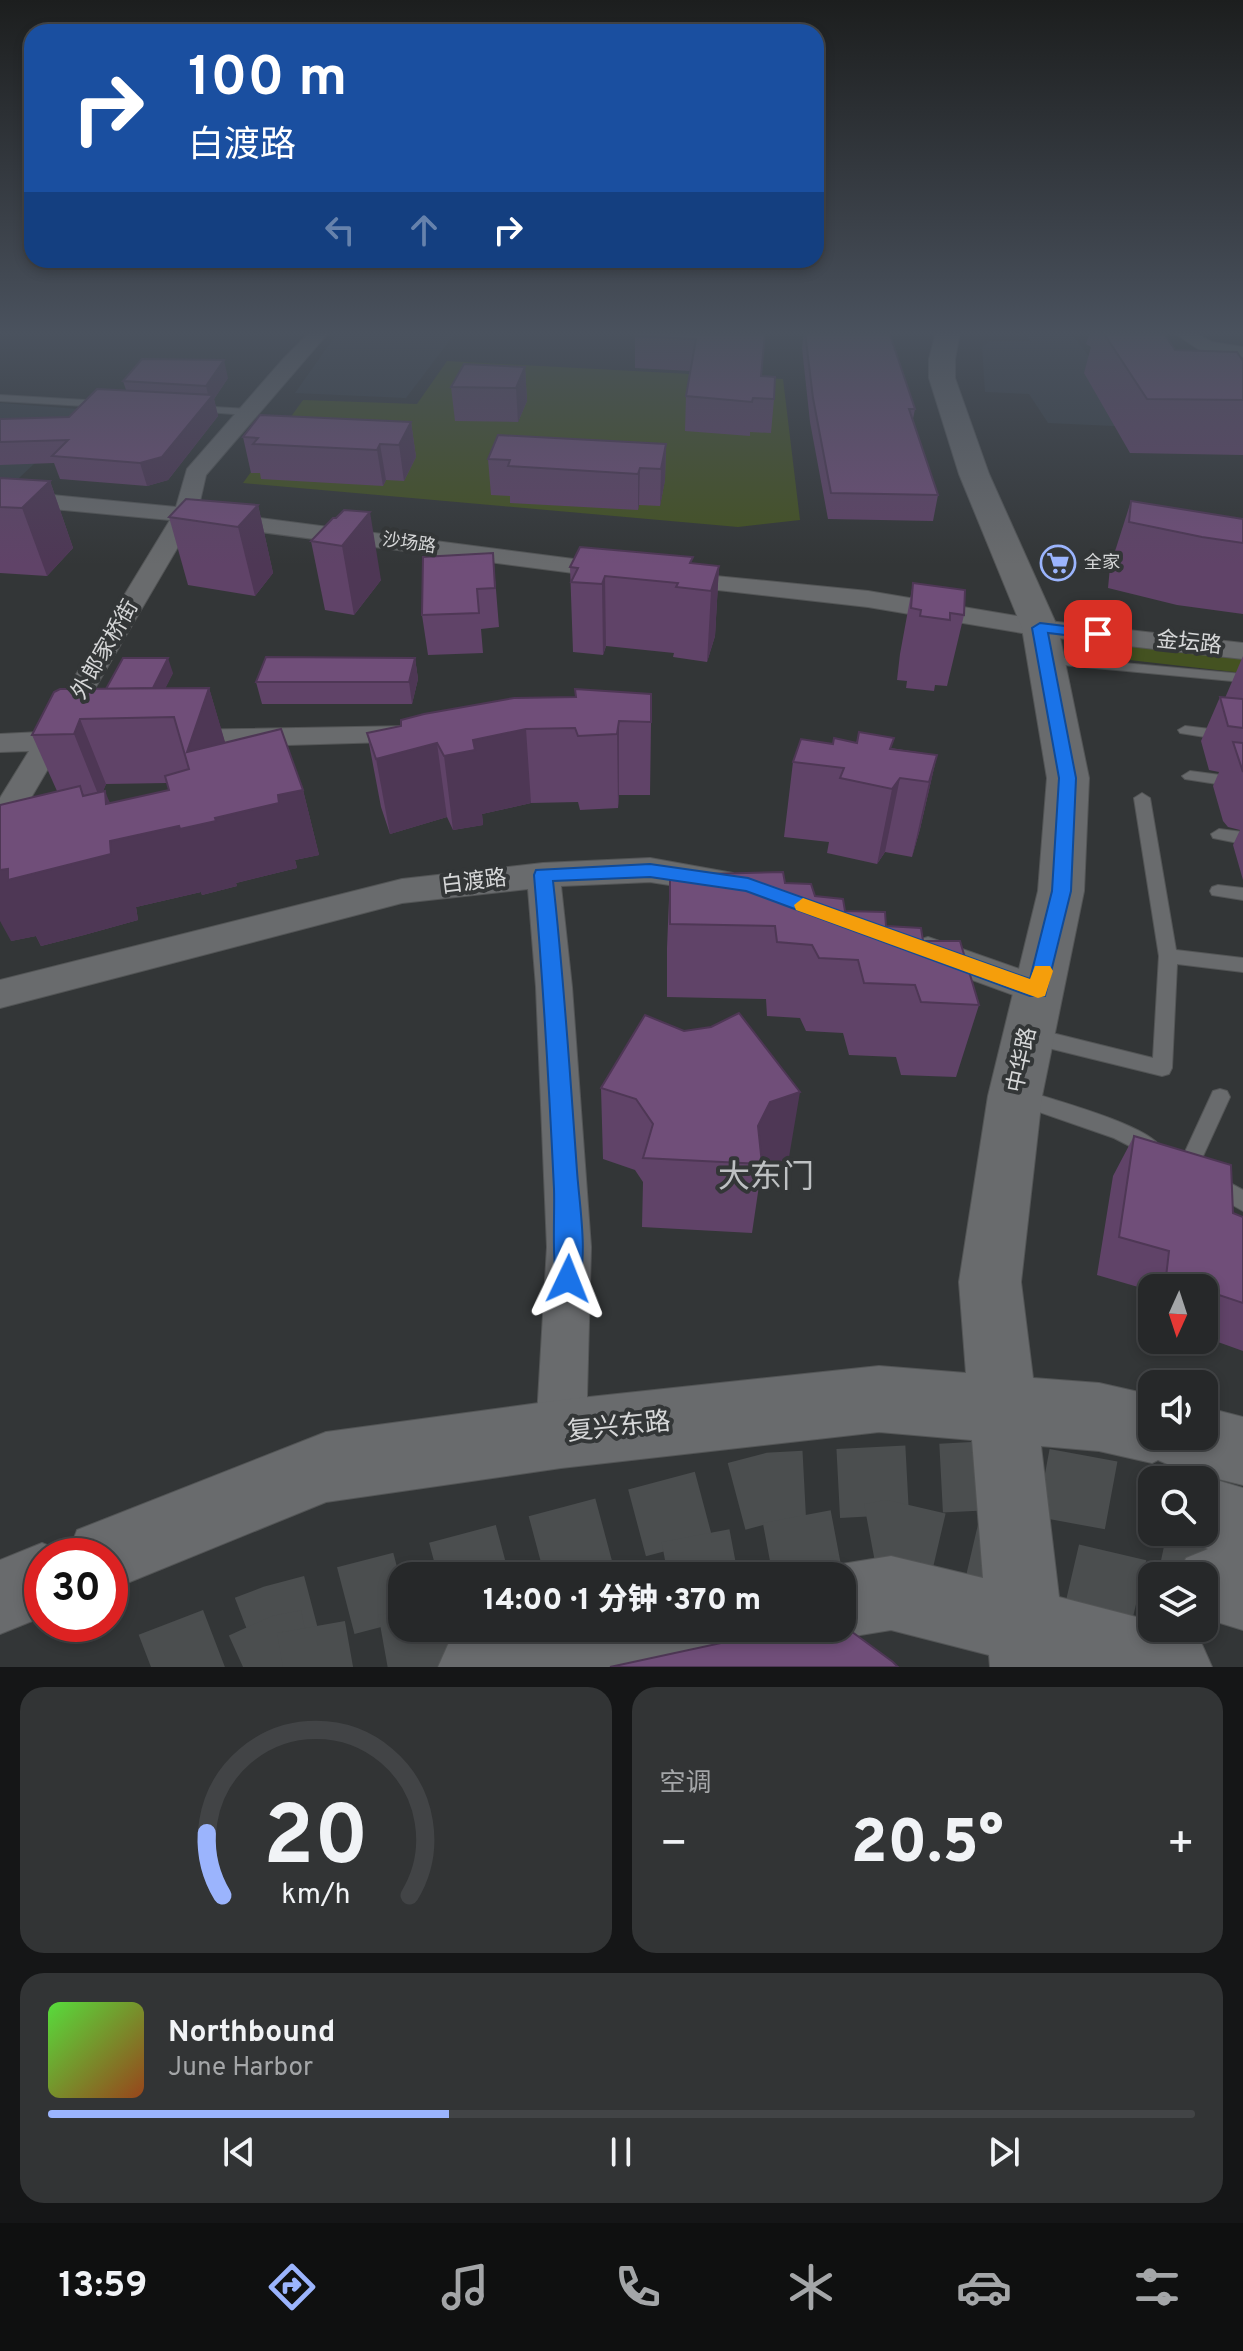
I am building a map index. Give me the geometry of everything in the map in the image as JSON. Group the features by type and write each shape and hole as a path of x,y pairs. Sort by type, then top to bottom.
{"street":[{"name":"中华路","path":"951,410 974,474 1025,587 1043,644 1068,778 1061,891 1015,1096 990,1282 1026,1646"},
{"name":"外郎家桥街","path":"0,824 185,515 195,474 247,412"},
{"name":"沙场路","path":"0,497 185,515 644,575"},
{"name":"金坛路","path":"644,575 868,599 1043,644 1243,651"},
{"path":"161,739 411,735"},
{"path":"0,743 99,740"},
{"name":"白渡路","path":"0,994 402,891 543,875 650,870 748,885"},
{"path":"543,875 554,987 569,1234 561,1434"},
{"path":"896,939 1033,1013"},
{"name":"复兴东路","path":"128,1546 326,1467 561,1434 879,1399 1099,1417 1138,1426"},
{"path":"1218,1445 1243,1451"},
{"path":"0,1597 24,1587"},
{"path":"856,1599 891,1593 1026,1646 1132,1653 1173,1667"},
{"path":"477,1667 616,1642"}],"lane":[{"path":"201,410 247,412"},
{"path":"1043,644 1243,678"},
{"path":"1185,730 1243,738"},
{"path":"1190,776 1243,783"},
{"path":"1033,1013 1162,1068 1168,956 1142,798"},
{"path":"1219,834 1243,838"},
{"path":"1218,891 1243,894"},
{"path":"1168,956 1243,965"},
{"path":"1015,1096 1121,1131 1243,1201"},
{"path":"1188,1167 1220,1097"}],"shaded area":[{"path":"0,410 91,410 18,479 0,479"},
{"path":"1039,410 1231,410 1243,432 1048,423"}],"green space":[{"path":"296,410 787,410 800,520 738,527 243,483"},
{"path":"1106,641 1243,657 1243,673 1112,658"}],"building":[{"path":"76,410 201,410 162,457 140,463 52,456 68,440 0,442 0,419 69,417"},
{"path":"815,410 909,410 938,495 831,493"},
{"path":"260,415 411,422 399,445 380,444 377,450 253,444 258,438 243,437"},
{"path":"498,435 666,444 661,469 640,468 638,474 508,466 510,460 488,459"},
{"path":"0,478 50,481 22,508 0,507"},
{"path":"186,499 258,505 238,527 169,517"},
{"path":"1131,501 1243,519 1243,543 1129,522"},
{"path":"344,510 370,512 342,546 311,541 333,518"},
{"path":"580,547 693,557 690,563 719,566 711,591 676,587 678,583 605,576 602,584 571,582 578,568 570,567"},
{"path":"493,553 495,588 477,589 479,613 422,615 423,557"},
{"path":"913,583 965,590 964,615 950,613 950,620 920,616 921,610 911,608"},
{"path":"266,657 415,658 409,682 256,682"},
{"path":"123,658 168,658 153,688 106,689"},
{"path":"209,688 187,752 281,729 303,790 278,795 279,803 215,818 216,821 110,841 111,854 8,880 8,869 0,870 0,805 80,786 83,796 105,791 106,804 169,790 165,776 189,769 174,717 80,719 74,734 32,735 54,692 60,689"},
{"path":"575,689 651,694 651,722 619,721 617,734 578,736 575,728 526,729 473,740 475,750 444,756 437,743 376,759 367,733 401,726 401,720 424,714 514,698 576,697"},
{"path":"1220,697 1243,699 1243,728 1228,726"},
{"path":"859,732 894,738 890,749 937,755 929,782 900,778 892,789 840,778 844,768 793,762 801,739 833,744 834,738 857,743"},
{"path":"1233,742 1243,743 1243,772"},
{"path":"783,872 785,883 811,884 815,896 843,899 845,911 885,912 886,926 921,928 923,941 960,941 979,1005 921,1002 915,985 864,983 858,960 819,958 812,945 777,942 775,926 670,924 670,875"},
{"path":"739,1013 800,1092 770,1102 758,1126 762,1164 643,1158 653,1124 636,1099 601,1088 645,1015 684,1031 711,1027"},
{"path":"1134,1136 1231,1165 1233,1213 1243,1217 1243,1303 1218,1295 1218,1274 1166,1274 1169,1251 1119,1237"},
{"path":"856,1635 898,1667 610,1667 726,1642 856,1642"}],"tunnel":[{"path":"491,1562 772,1487 1001,1475 1138,1500"},
{"path":"742,1562 886,1535 1138,1594"},
{"path":"1218,1543 1243,1548"},
{"path":"151,1667 276,1619 388,1590"},
{"path":"283,1667 423,1642"},
{"path":"243,1667 283,1649 309,1644"}],"slow traffic":[{"path":"803,905 1038,990 1042,971"}],"place":[{"name":"全家","path":"1058,563"}],"district":[{"name":"大东门","path":"766,1179"}],"route":[{"path":"568,1279 569,1234 554,987 543,875 650,870 748,885 1038,990 1061,891 1068,778 1040,628 1098,634"}]}
